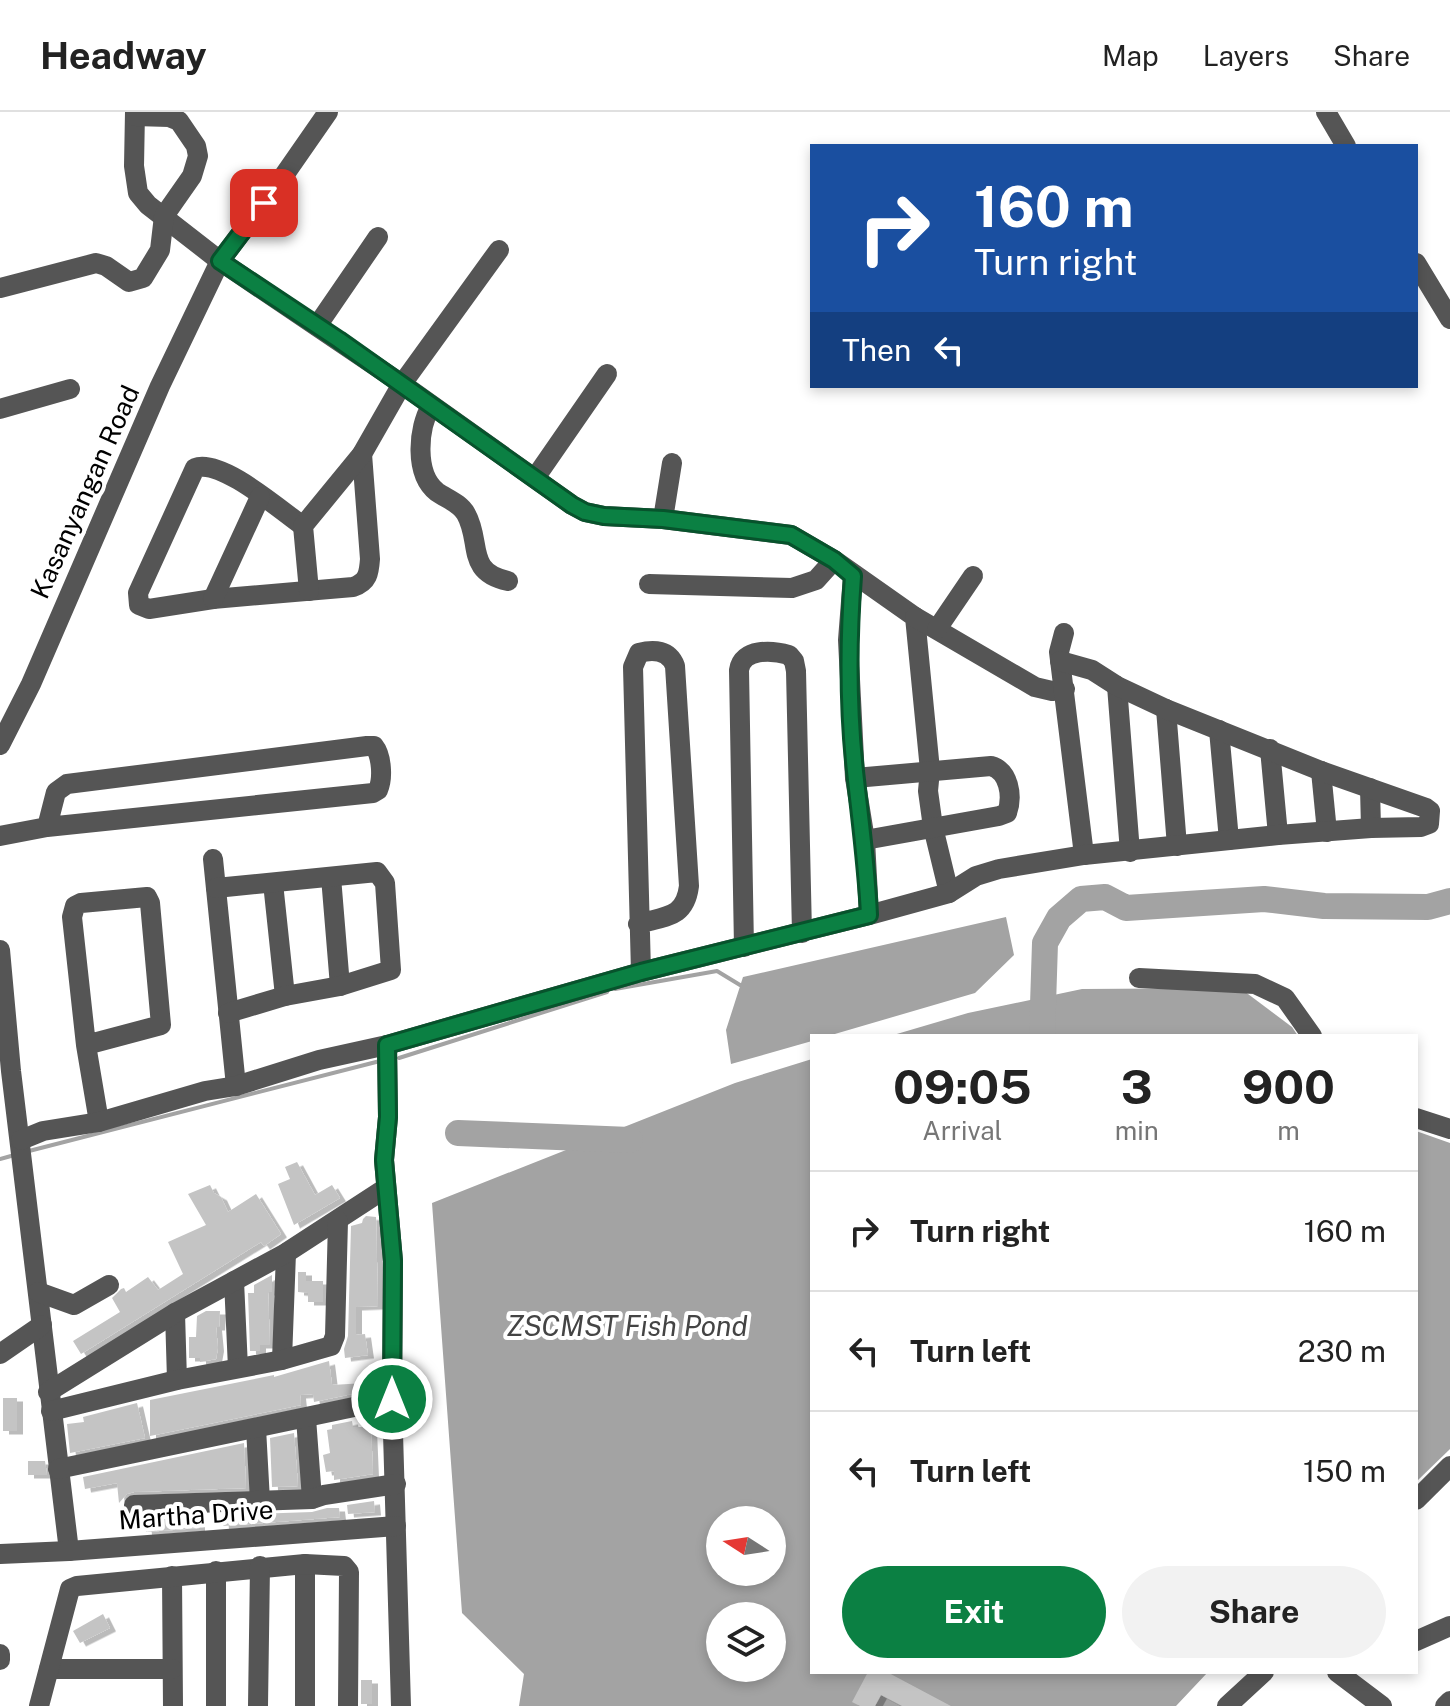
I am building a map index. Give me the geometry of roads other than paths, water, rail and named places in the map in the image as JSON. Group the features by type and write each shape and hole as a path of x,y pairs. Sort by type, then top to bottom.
{"street":[{"name":"Kasanyangan Road","path":"0,745 31,684 160,386 220,261 328,112"},
{"path":"1326,112 1345,144"},
{"path":"0,288 96,263 129,282 143,278 160,250 164,216 197,166 196,146 179,121 169,117 135,114 134,166 138,193 148,205 164,216 220,261 585,512 791,535 834,560 915,617 1035,687 1052,691 1065,689"},
{"path":"317,326 378,237"},
{"path":"309,591 303,526 362,454 402,384 499,250"},
{"path":"1418,266 1450,319"},
{"path":"535,478 607,374"},
{"path":"0,409 70,389"},
{"path":"431,406 423,419 420,433 428,482 462,508 468,517 480,564 487,573 508,581"},
{"path":"303,526 223,470 202,466 195,468 137,601 143,608 149,609 213,599 362,584 368,576 370,559 362,454"},
{"path":"663,519 672,463"},
{"path":"213,599 260,497"},
{"path":"649,584 792,588 816,580 834,560"},
{"path":"853,576 848,640 855,778 865,840 869,915"},
{"path":"937,629 973,576"},
{"path":"915,617 930,770 928,791 949,893"},
{"path":"1064,633 1060,644 1060,661 1084,855"},
{"path":"638,924 676,913 687,904 689,886 676,677 672,658 659,651 639,653 633,667 638,924 641,972"},
{"path":"744,947 739,670 740,662 747,656 764,652 789,655 796,671 802,933"},
{"path":"21,1140 43,1131 99,1122 205,1091 236,1086 319,1060 387,1045 641,972 949,893 976,876 999,869 1084,855 1278,835 1425,827 1431,818 1426,808 1321,771 1166,709 1117,686 1092,670 1060,661"},
{"path":"1117,686 1130,852"},
{"path":"1166,709 1177,846"},
{"path":"1219,730 1229,840"},
{"path":"0,836 47,827 373,793 382,783 378,751 374,746 367,746 67,784 56,792 47,827"},
{"path":"1270,749 1278,835"},
{"path":"855,778 991,766 1005,774 1009,792 1007,813 999,816 865,840"},
{"path":"1321,771 1327,832"},
{"path":"1370,788 1371,828"},
{"path":"213,859 236,1086"},
{"path":"216,888 377,872 383,876 392,961 391,970 386,973 340,986 285,996 228,1013"},
{"path":"331,877 340,986"},
{"path":"273,883 285,996"},
{"path":"86,1045 161,1025 147,897 81,903 75,906 72,917 86,1045 99,1122"},
{"path":"0,950 6,1072 21,1140 49,1401 69,1551"},
{"path":"1139,978 1255,984 1285,998 1311,1034"},
{"path":"387,1045 386,1188 393,1261 392,1399 401,1706"},
{"path":"1418,1119 1450,1129"},
{"path":"49,1401 175,1313 286,1253 386,1188"},
{"path":"49,1401 282,1360 331,1346 334,1342 338,1221"},
{"path":"282,1360 286,1253"},
{"path":"234,1281 238,1368"},
{"path":"38,1292 74,1305 109,1285"},
{"path":"175,1313 177,1380"},
{"path":"0,1354 42,1325"},
{"path":"58,1469 392,1399"},
{"path":"306,1418 312,1499"},
{"path":"256,1428 260,1501"},
{"path":"1418,1498 1450,1466"},
{"path":"134,1505 312,1499 396,1484"},
{"name":"Martha Drive","path":"0,1554 396,1526"},
{"path":"305,1564 305,1706"},
{"path":"39,1706 70,1589 260,1566 338,1564 349,1572 348,1706"},
{"path":"258,1706 260,1566"},
{"path":"216,1571 216,1706"},
{"path":"172,1576 173,1706"},
{"path":"1418,1640 1450,1626"},
{"path":"0,1654 0,1660"},
{"path":"49,1669 172,1669"},
{"path":"1227,1706 1262,1674"},
{"path":"1341,1674 1382,1706"},
{"path":"1445,1706 1450,1701"}],"water":[{"path":"1006,917 1014,955 975,993 835,1034 810,1034 810,1042 731,1064 726,1030 743,977"},
{"path":"1240,988 1292,1027 1297,1034 897,1034 968,1013 1082,989"},
{"name":"ZSCMST Fish Pond","path":"810,1060 810,1674 1206,1674 1176,1706 519,1706 524,1674 462,1613 432,1203 735,1083"},
{"path":"1418,1132 1450,1143 1450,1449 1418,1480"}],"waterway":[{"path":"1042,1034 1045,943 1059,918 1081,899 1105,897 1126,908 1264,899 1324,906 1428,907 1450,901"},
{"path":"615,989 717,971 740,985"},
{"path":"399,1058 607,992"},
{"path":"29,1151 380,1061"},
{"path":"458,1133 630,1140"},
{"path":"0,1159 11,1156"}]}
